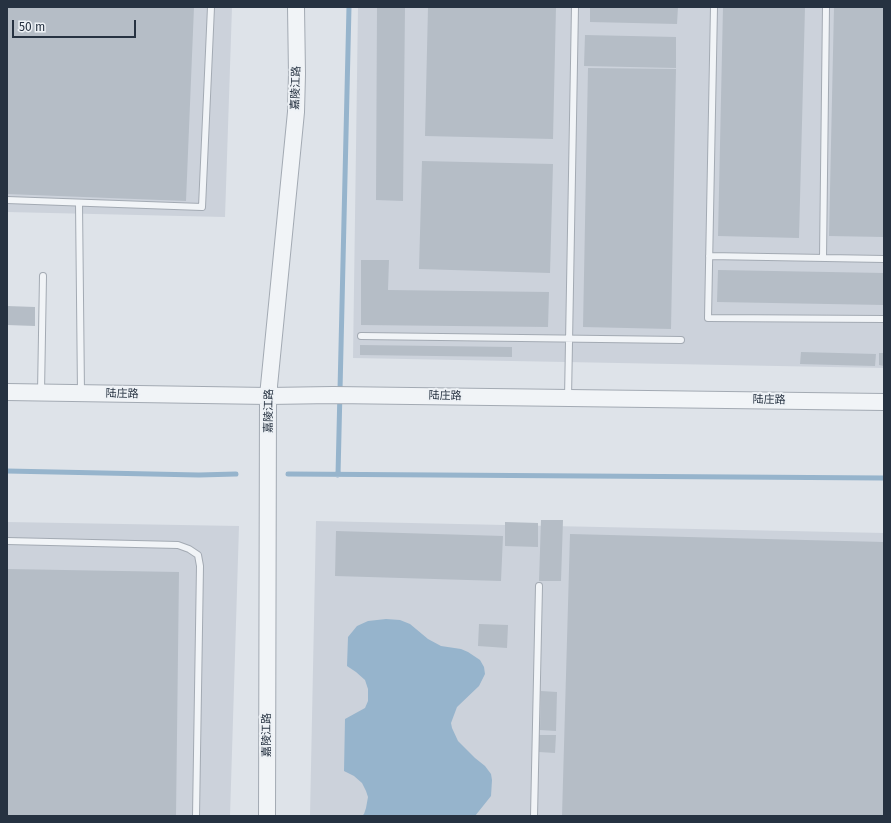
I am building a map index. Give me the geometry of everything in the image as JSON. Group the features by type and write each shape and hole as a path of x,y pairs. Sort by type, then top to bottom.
{"street":[{"name":"嘉陵江路","path":"267,816 268,396 296,112 296,7"},
{"name":"陆庄路","path":"7,392 884,402"}],"lane":[{"path":"7,200 202,207 211,7"},
{"path":"568,398 575,7"},
{"path":"714,7 708,318 884,319"},
{"path":"823,258 826,7"},
{"path":"79,203 81,393"},
{"path":"709,256 884,259"},
{"path":"41,392 43,276"},
{"path":"362,336 681,340"},
{"path":"7,542 178,545 189,549 198,555 200,566 196,816"},
{"path":"534,816 539,586"}],"shaded area":[{"path":"7,7 232,7 225,217 7,212"},
{"path":"358,7 884,7 884,368 353,358"},
{"path":"316,521 884,533 884,816 310,816"},
{"path":"7,522 239,526 230,816 7,816"}],"water":[{"path":"386,619 400,620 410,624 428,639 441,646 461,649 468,652 480,660 484,667 485,674 479,686 457,707 451,723 458,741 485,766 491,774 491,796 475,816 362,816 366,808 368,797 366,791 362,783 354,776 344,771 345,719 365,708 368,701 368,689 365,680 347,666 348,637 357,626 368,621"}],"building":[{"path":"7,7 194,7 186,201 7,194"},
{"path":"377,7 405,7 403,201 376,200"},
{"path":"428,7 556,7 553,139 425,136"},
{"path":"590,7 678,7 677,24 590,22"},
{"path":"723,7 805,7 799,238 718,236"},
{"path":"834,7 884,7 884,237 829,236"},
{"path":"585,35 676,37 676,68 584,66"},
{"path":"588,68 676,69 671,329 583,327"},
{"path":"422,161 553,164 550,273 419,269"},
{"path":"361,260 389,260 388,290 549,292 548,327 361,325"},
{"path":"718,270 884,273 884,305 717,302"},
{"path":"7,306 35,307 35,326 7,325"},
{"path":"360,345 512,347 512,357 360,355"},
{"path":"801,352 876,354 875,366 800,364"},
{"path":"879,353 884,353 884,366 879,365"},
{"path":"541,520 563,520 561,581 539,581"},
{"path":"505,522 538,523 538,547 505,546"},
{"path":"336,531 503,536 501,581 335,576"},
{"path":"570,534 884,542 884,816 562,816"},
{"path":"7,569 179,572 176,816 7,816"},
{"path":"479,624 508,625 507,648 478,646"},
{"path":"541,691 557,692 556,731 540,730"},
{"path":"539,735 556,735 555,753 539,752"}],"waterway":[{"path":"338,475 349,7"},
{"path":"7,471 199,475 236,474"},
{"path":"288,474 884,478"}]}
